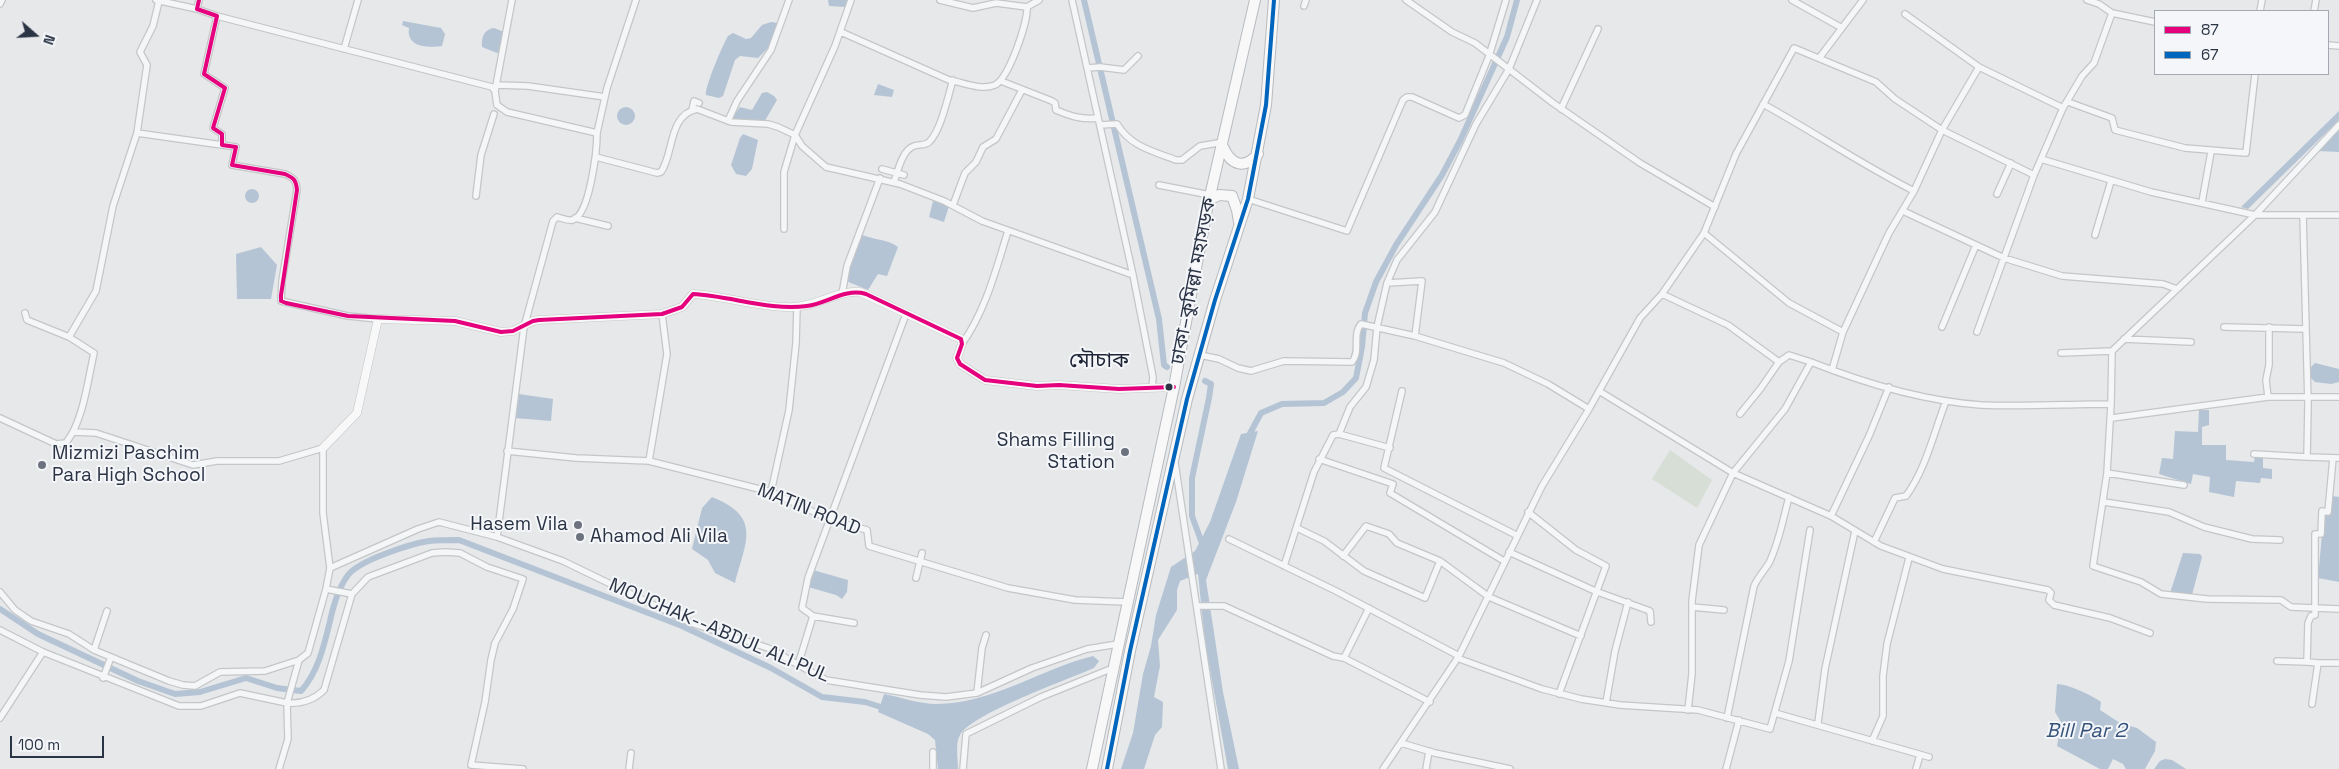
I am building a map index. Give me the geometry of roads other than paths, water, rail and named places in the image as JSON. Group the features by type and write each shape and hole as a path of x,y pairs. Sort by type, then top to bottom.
{"highway":[{"name":"ঢাকা–কুমিল্লা মহাসড়ক","path":"1092,769 1174,387 1210,198 1255,0"},
{"name":"ঢাকা–কুমিল্লা মহাসড়ক","path":"1107,769 1130,651 1174,454 1200,355 1248,199 1258,154 1266,106 1274,0"},
{"path":"1223,145 1232,162 1237,164 1248,163 1258,154"},
{"path":"1210,198 1219,195 1232,196 1238,210 1239,225"}],"street":[{"path":"0,4 2,0"},
{"path":"70,337 96,291 113,206 137,132 147,65 140,52 153,26 157,0 496,88 528,86 605,97"},
{"path":"197,9 199,0"},
{"path":"344,50 356,0"},
{"path":"512,0 496,88 496,105 507,112 597,133"},
{"path":"575,218 584,204 596,157 597,133 605,97 636,0"},
{"path":"728,121 737,101 771,50 790,0"},
{"path":"784,229 784,172 794,135 841,32 852,0"},
{"path":"940,0 973,8 996,3 1027,7 1039,0"},
{"path":"1072,0 1090,67 1098,118 1133,275 1153,377 1152,386"},
{"path":"1406,0 1452,32 1475,43 1489,56 1561,109 1640,163 1715,207"},
{"path":"1248,199 1347,231 1403,100 1406,97 1412,97 1460,118 1465,115 1489,56 1506,0"},
{"path":"1339,434 1350,407 1366,387 1374,360 1376,327 1387,283 1397,260 1435,212 1476,124 1509,69 1537,0"},
{"path":"1792,0 1842,28"},
{"path":"1820,57 1863,0"},
{"path":"2087,0 2099,2 2112,13 2154,22"},
{"path":"841,32 953,80 986,87 1000,81 1012,60 1027,7"},
{"path":"1977,332 2034,175 2064,108 2082,76 2094,63 2112,13"},
{"path":"1905,14 1979,67 2064,108"},
{"path":"217,16 204,74 225,88 213,128 224,137 222,145"},
{"path":"1561,109 1598,29"},
{"path":"1383,769 1430,702 1458,657 1489,597 1528,512 1640,318 1662,294 1704,233 1736,154 1794,48 1820,57 1876,82 1895,99 1942,130 2034,175"},
{"path":"1090,67 1124,70 1138,56"},
{"path":"1832,370 1842,332 1889,233 1914,190 1942,130 1979,67"},
{"path":"2068,102 2112,118 2115,130 2185,148 2211,152 2248,152 2255,75"},
{"path":"894,182 906,153 911,147 926,144 931,140 942,116 953,80"},
{"path":"1000,81 1052,100 1055,103 1056,110 1060,112 1085,120 1098,118"},
{"path":"953,205 965,173 976,162 983,147 996,138 1022,90"},
{"path":"692,110 694,101 699,103"},
{"path":"1763,104 1821,136 1870,169 1914,190"},
{"path":"596,157 657,173 661,172 671,137 680,122 692,110 697,108 728,121 749,125 768,124 794,135 802,146 826,167 894,182 953,205 976,218 1008,231 1133,275"},
{"path":"476,196 481,155 494,114"},
{"path":"1100,125 1117,124 1124,136 1132,143 1176,160 1182,160 1200,146 1223,145"},
{"path":"2061,354 2112,351 2255,214 2339,125"},
{"path":"137,132 236,147 232,164 293,177 297,190 282,281 281,301 348,316 378,319 455,321 501,332 513,331 539,320 662,314 682,307 693,294 796,307 820,303 842,294 854,292 866,294 950,333 961,339 962,344"},
{"path":"2202,202 2211,152"},
{"path":"2041,159 2150,192 2255,214 2339,215"},
{"path":"1997,194 2011,163"},
{"path":"882,169 904,175"},
{"path":"842,294 847,266 880,178"},
{"path":"2095,235 2111,181"},
{"path":"1159,185 1210,198"},
{"path":"1903,211 2004,258 2062,276 2163,284 2177,290"},
{"path":"2303,215 2307,457"},
{"path":"497,537 507,451 526,325 553,221 557,217 572,220 575,218 608,226"},
{"path":"1008,231 990,287 976,322 962,344 957,358 960,364 985,380 1037,386 1059,385 1119,389 1152,386 1174,387"},
{"path":"1704,233 1789,303 1842,332"},
{"path":"1942,327 1976,244"},
{"path":"1387,283 1422,281 1415,336"},
{"path":"1662,294 1728,325 1779,362"},
{"path":"771,492 789,410 796,343 796,307"},
{"path":"0,418 56,444 66,443 84,409 86,383 94,352 70,337 27,320 25,313"},
{"path":"649,461 667,354 662,314"},
{"path":"854,623 813,616 802,608 808,578 906,314"},
{"path":"73,432 96,434 193,465 217,461 279,461 323,448 357,413 378,319"},
{"path":"1200,355 1219,359 1238,368 1251,370 1284,362 1352,362 1355,357 1358,328 1361,324 1415,336 1504,363 1548,384 1589,408"},
{"path":"2224,327 2305,329"},
{"path":"2268,397 2266,372 2269,365 2269,328"},
{"path":"2124,339 2191,342"},
{"path":"2112,351 2112,418 2104,502 2093,566 2141,582 2161,594 2207,599 2281,600 2292,607 2339,609"},
{"path":"1740,414 1779,362 1790,355 1889,387 1946,401 1981,405 2111,404"},
{"path":"1688,710 1692,674 1692,607 1699,545 1733,473 1785,409 1812,362"},
{"path":"1831,516 1869,436 1889,387"},
{"path":"1402,391 1384,468 1516,535"},
{"path":"1598,391 1733,473 1831,516 1874,542 1909,558 1943,569 2048,590 2051,593 2049,600 2054,605 2110,618 2150,633"},
{"path":"2112,418 2268,397 2339,397"},
{"path":"1874,542 1895,498 1906,496 1911,489 1923,463 1946,401"},
{"path":"1284,566 1320,460 1333,435 1339,434 1390,448"},
{"path":"0,592 15,610 31,621 69,634 94,650 169,682 195,686 220,672 265,671 297,663 308,653 328,589 330,568 323,513 323,448"},
{"name":"MATIN ROAD","path":"507,451 576,458 649,461 771,492 831,520 867,530 869,546 1008,588 1075,600 1127,602"},
{"path":"1174,454 1221,769"},
{"path":"2254,454 2336,458 2328,512 2322,511 2321,534 2315,534 2316,608 2315,615 2311,616 2308,623 2307,662"},
{"path":"1320,460 1393,484 1390,493 1504,561"},
{"path":"2107,474 2184,485"},
{"path":"1727,718 1754,586 1768,564 1777,542 1789,497"},
{"path":"2104,502 2168,512 2204,526 2252,539 2280,540"},
{"path":"1528,512 1576,550 1606,566 1595,591 1581,636 1559,694"},
{"name":"MOUCHAK--ABDUL ALI PUL","path":"330,568 418,529 439,522 497,537 563,561 691,623 768,648 826,680 946,697 977,693 1032,668 1087,649 1118,644"},
{"path":"1343,556 1366,526 1389,534 1397,543 1440,562 1489,597 1581,636"},
{"path":"1296,528 1324,541 1364,571 1425,598 1440,562"},
{"path":"1229,539 1369,608 1458,657 1559,694 1606,703 1698,710 1770,729 1789,660 1810,530"},
{"path":"1818,723 1825,669 1855,530"},
{"path":"1509,552 1595,591 1650,610 1651,622"},
{"path":"0,630 43,652 184,707 211,704 227,696 240,693 296,704 317,697 324,690 350,594 368,577 432,553 460,553 487,567 523,579 514,610 495,643 485,702 470,765 523,769"},
{"path":"916,578 922,553"},
{"path":"1872,741 1883,716 1883,676 1887,644 1909,558"},
{"path":"328,589 350,594"},
{"path":"1606,703 1615,651 1628,602"},
{"path":"1198,606 1224,606 1324,653 1344,658 1430,702"},
{"path":"1692,607 1724,610"},
{"path":"1344,658 1369,608"},
{"path":"94,650 107,610"},
{"path":"798,665 813,616"},
{"path":"977,693 982,648 986,635"},
{"path":"0,718 43,652"},
{"path":"104,676 111,658"},
{"path":"2277,661 2339,663"},
{"path":"279,769 288,739 287,702 297,663"},
{"path":"2312,704 2318,663"},
{"path":"963,769 966,734 1040,697 1113,668"},
{"path":"1775,713 1818,723 1929,757"},
{"path":"1726,769 1739,720"},
{"path":"1401,743 1510,769"},
{"path":"1426,769 1429,751"},
{"path":"932,752 933,769"},
{"path":"629,769 631,753"},
{"path":"1916,769 1920,755"}],"water":[{"path":"828,0 849,0 845,7 829,6"},
{"path":"403,21 441,28 445,34 442,46 430,47 414,43 409,34 409,28 402,25"},
{"path":"771,22 778,23 768,48 758,58 740,56 735,60 723,96 719,98 706,95 718,57 728,36 733,33 746,39 751,38 762,25"},
{"path":"494,28 504,32 500,51 497,53 482,47 484,34"},
{"path":"878,84 894,90 892,97 874,95"},
{"path":"767,92 777,100 763,124 734,119 733,116 740,107 752,110 762,93"},
{"path":"626,107 632,110 635,116 632,122 626,125 620,122 617,116 620,110"},
{"path":"2339,111 2339,120 2248,209 2241,207"},
{"path":"2336,131 2339,131 2339,152 2318,151"},
{"path":"743,134 758,140 752,169 746,176 736,174 731,165"},
{"path":"252,189 257,191 259,196 257,201 252,203 247,201 245,196 247,191"},
{"path":"933,201 949,206 944,222 929,217"},
{"path":"862,235 890,242 898,247 887,276 878,274 868,290 846,281 848,266"},
{"path":"261,247 277,265 271,299 237,299 236,254"},
{"path":"2315,363 2339,369 2339,382 2331,384 2315,382 2311,378 2311,367"},
{"path":"519,394 553,399 551,421 515,418"},
{"path":"2199,410 2209,410 2209,425 2202,427 2202,445 2226,445 2226,460 2254,462 2255,456 2263,455 2263,468 2272,469 2272,479 2261,478 2260,483 2236,481 2234,497 2209,492 2210,477 2193,474 2191,484 2159,474 2162,458 2173,459 2175,431 2198,432"},
{"path":"1258,431 1236,502 1206,580 1223,692 1239,769 1228,769 1205,642 1198,574 1180,581 1177,590 1177,610 1158,640 1160,666 1154,697 1163,702 1162,727 1155,735 1144,769 1121,769 1133,733 1156,615 1171,567 1195,551 1210,522 1241,434"},
{"path":"2332,496 2339,497 2339,582 2318,578 2324,513"},
{"path":"712,497 728,505 738,513 744,522 746,543 735,583 715,573 708,560 692,549 702,508"},
{"path":"2183,553 2200,554 2202,557 2192,595 2170,593"},
{"path":"813,570 848,580 847,592 842,599 836,595 808,587"},
{"path":"1093,656 1099,661 1094,668 1001,707 968,727 958,738 958,769 938,769 935,740 928,734 878,712 884,694 930,704 957,702 996,692"},
{"name":"Bill Par 2","path":"2057,684 2073,688 2097,699 2101,702 2100,710 2120,723 2137,728 2156,742 2155,751 2145,769 2126,769 2123,764 2113,759 2108,769 2100,769 2057,746 2061,722 2055,712"},
{"path":"2165,759 2172,760 2186,769 2154,769 2160,761"}],"waterway":[{"path":"1084,0 1159,319 1164,365 1167,367"},
{"path":"1247,439 1261,413 1282,404 1324,403 1343,392 1356,378 1362,347 1365,313 1376,282 1396,245 1442,175 1460,141 1507,37 1517,0"},
{"path":"1203,546 1192,516 1192,478 1211,384 1205,381"},
{"path":"0,609 38,634 138,681 175,694 200,692 246,678 277,688 301,691 312,676 323,649 333,610 342,585 354,569 374,558 410,545 429,541 459,540 682,626 771,668 822,697 865,702 887,709"}],"place":[{"name":"Shams Filling Station","path":"1125,452"},
{"name":"Mizmizi Paschim Para High School","path":"42,465"},
{"name":"Hasem Vila","path":"578,525"},
{"name":"Ahamod Ali Vila","path":"580,537"}],"district":[{"name":"মৌচাক","path":"1099,361"}]}
